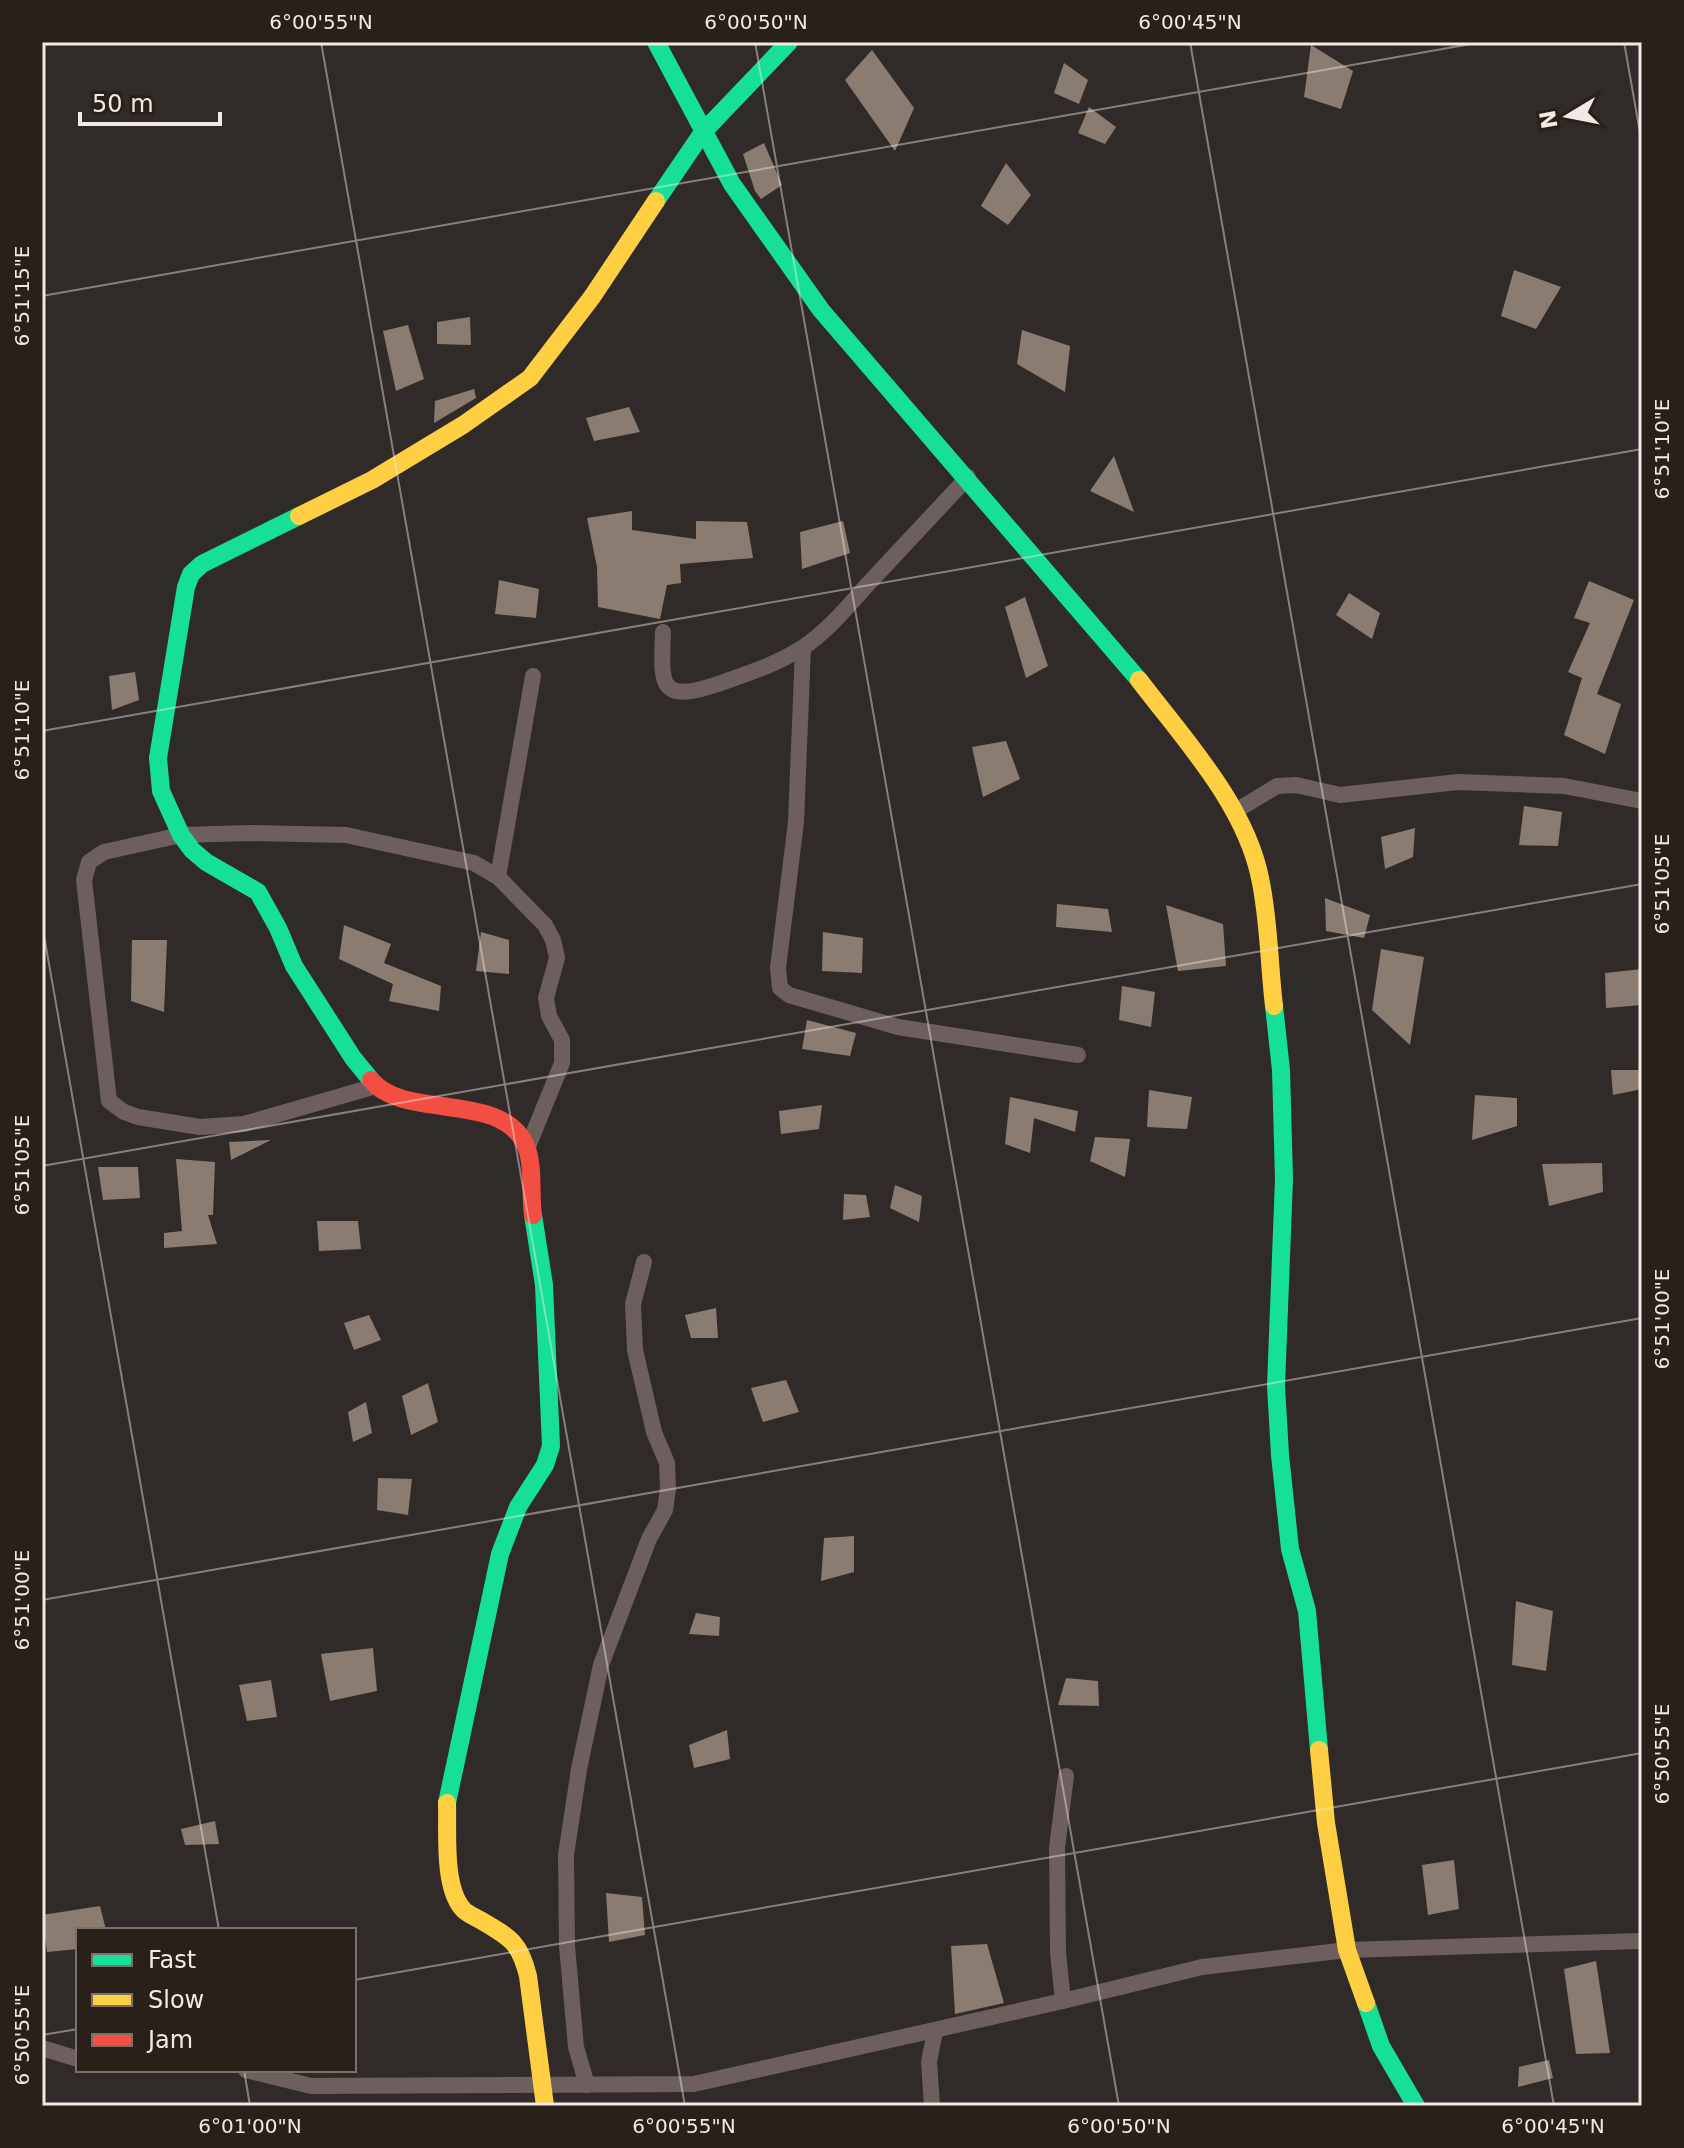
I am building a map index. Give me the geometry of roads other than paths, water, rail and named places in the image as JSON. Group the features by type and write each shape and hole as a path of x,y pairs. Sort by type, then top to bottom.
{"street":[{"path":"656,42 732,184 821,310 968,477 1154,698 1212,775 1246,835 1260,877 1281,1070 1284,1179 1276,1386 1280,1455 1290,1549 1307,1611 1326,1823 1347,1950 1381,2046 1416,2106"},
{"path":"545,2106 523,1956 513,1939 463,1910 453,1893 447,1826 447,1797 500,1554 518,1507 545,1465 551,1446 544,1285 527,1149 516,1129 499,1118 393,1095 376,1086 353,1058 294,966 274,918 258,892 206,862 181,835 161,791 158,758 186,587 191,574 202,564 372,480 463,425 530,378 592,297 703,132 789,42"},
{"path":"663,632 661,670 667,685 678,693 691,693 756,671 803,648 858,595 968,477"},
{"path":"803,648 796,822 778,968 780,988 789,995 898,1027 1078,1055"},
{"path":"498,877 533,676"},
{"path":"1234,812 1277,786 1296,785 1340,795 1458,782 1564,786 1642,801"},
{"path":"376,1086 244,1124 200,1127 138,1117 109,1101 84,880 89,862 104,852 181,835 346,835 474,863 498,877 545,925 557,958 546,998 549,1016 562,1040 562,1063 527,1149"},
{"path":"587,2085 576,2047 567,1946 566,1855 579,1769 601,1665 649,1539 665,1510 668,1489 667,1463 654,1432 635,1350 633,1304 644,1262"},
{"path":"1063,2001 1058,1953 1057,1848 1066,1776"},
{"path":"254,2072 311,2086 694,2084 935,2031 1202,1967 1347,1950 1642,1941"},
{"path":"932,2106 929,2062 935,2031"},
{"path":"42,2048 76,2058"}]}
